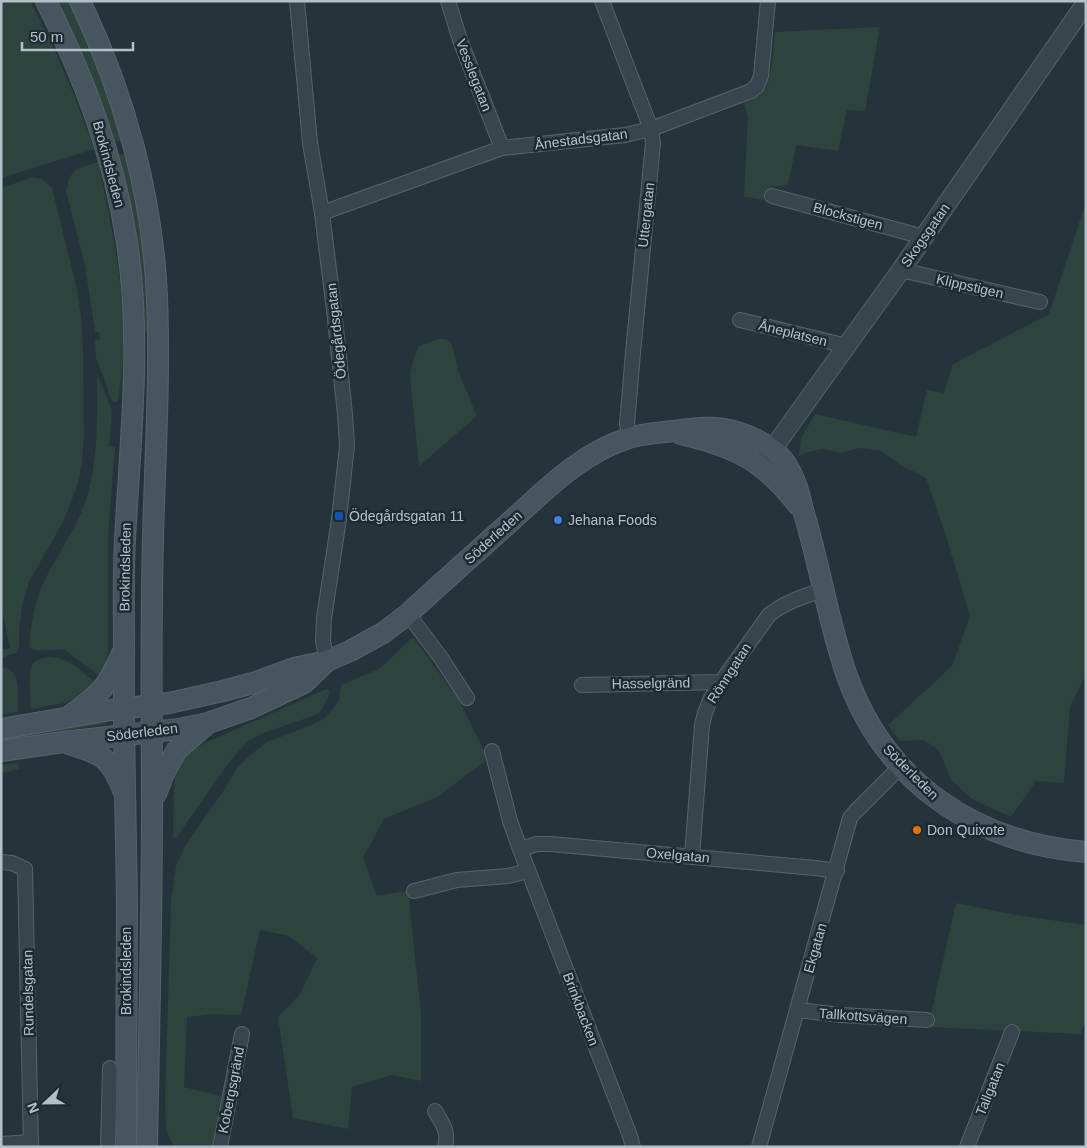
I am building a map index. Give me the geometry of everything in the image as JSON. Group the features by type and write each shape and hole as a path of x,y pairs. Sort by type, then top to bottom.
{"main road":[{"name":"Brokindsleden","path":"46,1 63,35 89,97 107,148 128,245 132,292 135,375 125,544 124,649 126,1147"},
{"name":"Brokindsleden","path":"80,1 109,67 133,143 145,198 157,297 157,379 152,570 152,806 147,1147"},
{"name":"Söderleden","path":"1,729 67,717 181,701 253,683 294,668 327,661 383,633 408,614 576,464 604,448 630,438 704,426 724,428 748,436 773,450 791,470 798,488 847,675 867,721 884,747 934,797 976,824 996,833 1031,844 1054,849 1086,852"},
{"name":"Söderleden","path":"667,431 704,439 734,450 761,465 779,481 803,510"},
{"path":"67,717 100,694 116,669 124,649"},
{"name":"Söderleden","path":"1,751 208,723 252,708 304,683 327,661"},
{"path":"152,806 165,771 177,750 208,723"},
{"path":"62,742 102,756 113,767 125,795"}],"street":[{"name":"Ödegårdsgatan","path":"297,1 310,143 322,213 336,328 347,446 339,519 324,618 323,641 327,661"},
{"name":"Vesslegatan","path":"448,1 460,40 502,148"},
{"name":"Uttergatan","path":"602,1 651,129 653,143 627,424 630,438"},
{"name":"Ånestadsgatan","path":"322,213 502,148 625,135 651,129 742,94 757,86 762,76 768,1"},
{"name":"Skogsgatan","path":"761,465 901,270 1086,3"},
{"name":"Blockstigen","path":"772,196 924,237"},
{"name":"Klippstigen","path":"901,270 1040,302"},
{"name":"Åneplatsen","path":"740,320 847,346"},
{"name":"Rönngatan","path":"692,856 702,725 710,700 769,615 792,600 824,590"},
{"path":"408,614 441,658 466,698"},
{"name":"Hasselgränd","path":"582,684 721,682"},
{"name":"Brinkbacken","path":"492,751 510,821 630,1136 632,1147"},
{"name":"Ekgatan","path":"759,1147 837,871 850,818 901,766"},
{"name":"Oxelgatan","path":"520,849 537,844 550,844 837,871"},
{"name":"Rundelsgatan","path":"1,862 12,863 25,869 31,1144 1,1144"},
{"path":"414,891 457,880 508,876 528,871"},
{"name":"Tallkottsvägen","path":"798,1010 841,1015 927,1020"},
{"name":"Tallgatan","path":"967,1147 1012,1032"},
{"name":"Kobergsgränd","path":"220,1147 242,1034"},
{"path":"108,1147 110,1068"},
{"path":"435,1111 445,1127 447,1138 445,1147"}],"green space":[{"path":"1,1 30,1 65,74 94,149 1,178"},
{"path":"59,1 69,1 77,18 123,140 115,142 91,74"},
{"path":"880,27 865,111 847,110 838,151 796,145 788,185 770,187 764,200 744,197 748,116 744,103 760,95 767,85 771,70 775,32"},
{"path":"126,153 142,241 149,333 144,332 135,233 119,155"},
{"path":"98,162 112,229 122,298 124,351 118,402 112,401 96,358 95,340 100,339 99,332 95,332 85,265 66,192 69,178 76,169"},
{"path":"33,177 42,179 52,188 77,289 83,348 84,435 82,464 77,486 64,520 29,582 22,606 19,647 16,653 1,658 1,650 10,648 1,606 1,188"},
{"path":"1086,202 1086,675 1070,707 1064,783 1036,781 1011,817 972,799 951,780 939,750 924,740 900,741 888,725 952,666 970,616 926,478 899,464 880,450 858,448 842,453 822,449 799,456 801,438 815,414 916,437 927,390 944,393 953,364 1049,314"},
{"path":"439,339 446,339 452,344 459,373 477,416 419,466 410,376 413,360 419,346"},
{"path":"97,373 112,411 109,446 115,447 108,537 108,656 107,666 102,678 65,650 37,650 29,647 37,599 48,574 80,516 89,490 95,457"},
{"path":"413,637 459,700 488,759 437,797 384,819 363,858 377,896 408,891 421,1014 421,1081 392,1075 352,1087 348,1129 293,1118 278,1017 300,994 317,958 289,936 260,930 241,1015 214,1014 187,1017 184,1087 221,1096 212,1147 175,1147 167,1131 165,1101 171,900 176,866 185,846 228,784 236,769 249,756 267,742 325,718 339,701 341,685 379,669"},
{"path":"48,657 68,662 96,683 79,697 65,703 31,709 31,667 36,661"},
{"path":"1,667 13,672 16,677 18,712 1,715"},
{"path":"328,688 330,693 321,711 313,716 263,733 247,742 231,760 176,838 173,837 176,770 190,750"},
{"path":"106,720 106,724 1,741 1,737"},
{"path":"18,763 19,769 1,773 1,765"},
{"path":"956,903 1016,915 1086,925 1086,1025 1083,1025 1081,1034 928,1027"}],"place":[{"name":"Ödegårdsgatan 11","path":"339,516"},
{"name":"Jehana Foods","path":"558,520"},
{"name":"Don Quixote","path":"917,830"}]}
